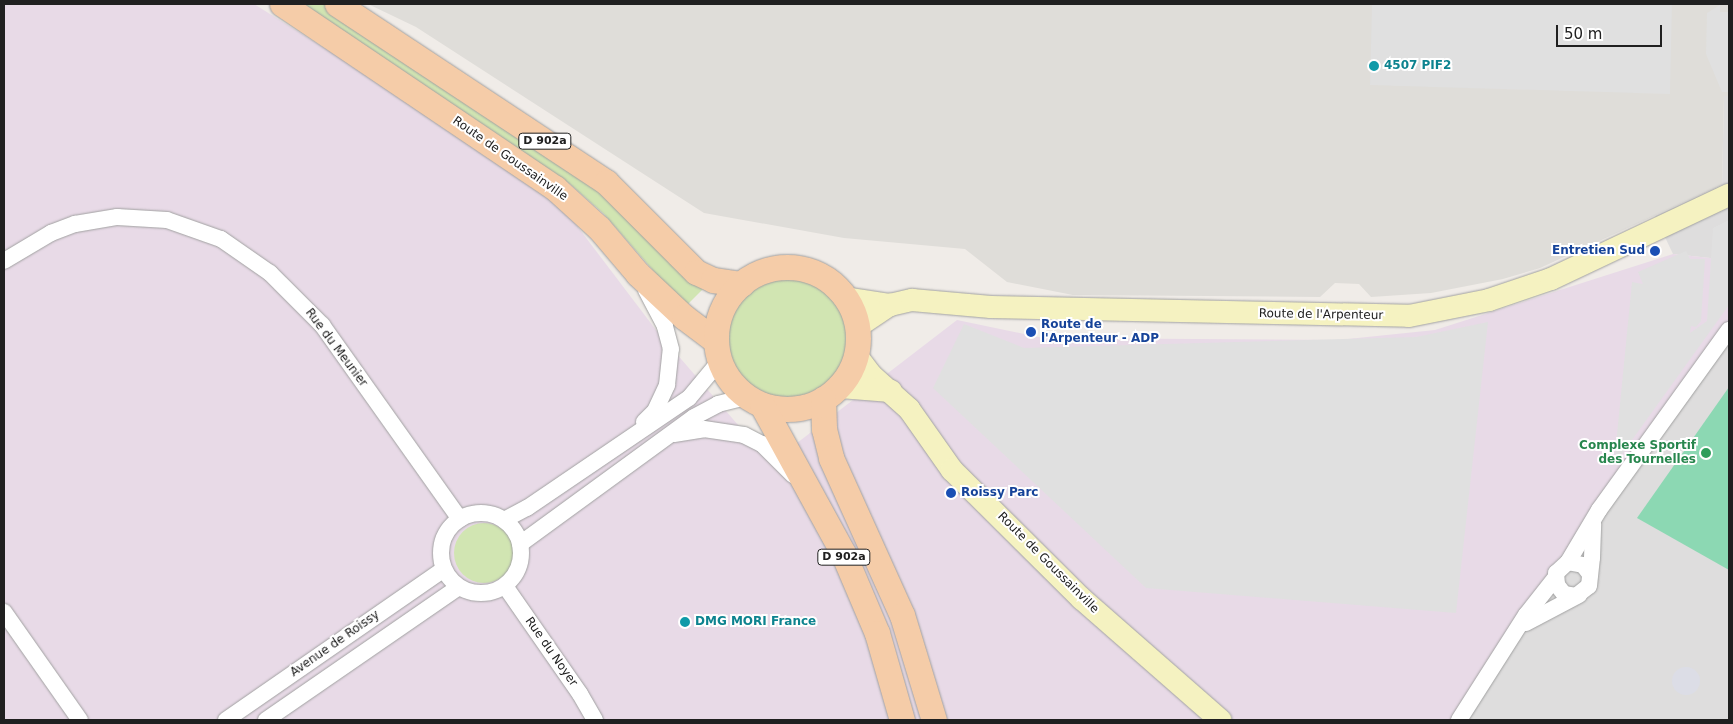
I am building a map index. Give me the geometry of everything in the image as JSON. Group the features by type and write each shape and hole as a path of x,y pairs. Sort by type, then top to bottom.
{"main road":[{"name":"Route de Goussainville","path":"282,4 555,188 599,228 638,274 717,351"},
{"name":"D 902a","path":"337,4 606,182 696,272 713,280 742,284"},
{"name":"Route de l'Arpenteur","path":"857,327 890,305 912,300 991,307 1409,316 1489,300 1551,279 1729,195"},
{"path":"832,393 856,355 857,327 845,298 833,284 800,268 768,270 742,284 722,307 717,351 735,387 754,401 790,408 832,393 891,391"},
{"name":"Route de l'Arpenteur","path":"845,298 890,305"},
{"name":"Route de Goussainville","path":"856,355 870,374 909,409 952,470 1082,599 1220,720"},
{"name":"D 902a","path":"832,393 824,430 831,458 902,615 934,720"},
{"name":"D 902a","path":"754,401 816,500 877,633 902,720"}],"street":[{"name":"Rue du Meunier","path":"4,260 51,233 75,224 117,217 167,220 221,239 270,273 322,325 460,520"},
{"path":"618,446 655,411 667,385 670,358 665,326 638,274"},
{"path":"1459,720 1521,625 1556,577 1559,568 1568,562 1593,520 1729,330"},
{"path":"504,520 689,398 703,385 717,351"},
{"path":"520,544 718,404 754,401"},
{"path":"674,434 704,429 744,435 762,444 816,500"},
{"path":"482,513 504,520 520,544 519,567 505,586 482,594 458,586 444,569 441,558 443,541 451,527 460,520 482,513"},
{"path":"1521,625 1579,595 1589,586 1593,520"},
{"path":"1568,562 1583,565 1590,574"},
{"name":"Avenue de Roissy","path":"226,720 444,569"},
{"path":"1556,577 1560,590 1570,596 1579,595"},
{"name":"Avenue de Roissy","path":"266,720 458,586"},
{"name":"Rue du Noyer","path":"505,586 580,694 595,720"},
{"path":"4,612 80,720"}],"shaded area":[{"path":"4,4 254,4 549,189 656,330 771,463 957,320 1043,338 1338,340 1435,330 1673,254 1729,260 1729,326 1451,720 4,720"},
{"path":"368,4 1729,4 1729,96 1724,96 1722,185 1540,268 1503,279 1431,293 1371,297 1359,284 1335,283 1320,297 1073,295 1007,282 965,249 844,238 704,213 416,27"},
{"path":"1372,4 1672,4 1670,94 1370,85"},
{"path":"1720,5 1720,12 1729,12 1729,92 1722,92 1706,54 1707,13"},
{"path":"1724,96 1729,96 1729,260 1673,254 1655,216 1722,185"},
{"path":"1729,220 1729,305 1614,465 1632,282 1643,284 1638,272 1686,251 1690,259 1705,259 1701,321 1696,327 1691,326 1690,333 1707,321 1713,228"},
{"path":"1488,322 1456,613 1146,588 933,388 964,324 1024,348 1416,337"},
{"path":"1729,326 1729,720 1451,720"},
{"path":"1686,667 1696,671 1700,681 1696,691 1686,695 1676,691 1672,681 1676,671"}],"green space":[{"path":"295,4 325,4 589,177 706,286 685,307 604,214 570,184"},
{"path":"788,278 812,283 832,296 845,316 850,340 845,364 832,384 812,397 788,402 764,397 744,384 731,364 726,340 731,316 744,296 764,283"},
{"name":"Complexe Sportif des Tournelles","path":"1729,387 1729,570 1637,518"},
{"path":"484,523 496,525 509,536 514,553 512,565 501,578 484,583 472,581 459,570 454,553 456,541 467,528"}],"place":[{"name":"4507 PIF2","path":"1374,66"},
{"name":"Entretien Sud","path":"1655,251"},
{"name":"Route de l'Arpenteur - ADP","path":"1031,332"},
{"name":"Complexe Sportif des Tournelles","path":"1706,453"},
{"name":"Roissy Parc","path":"951,493"},
{"name":"DMG MORI France","path":"685,622"}]}
